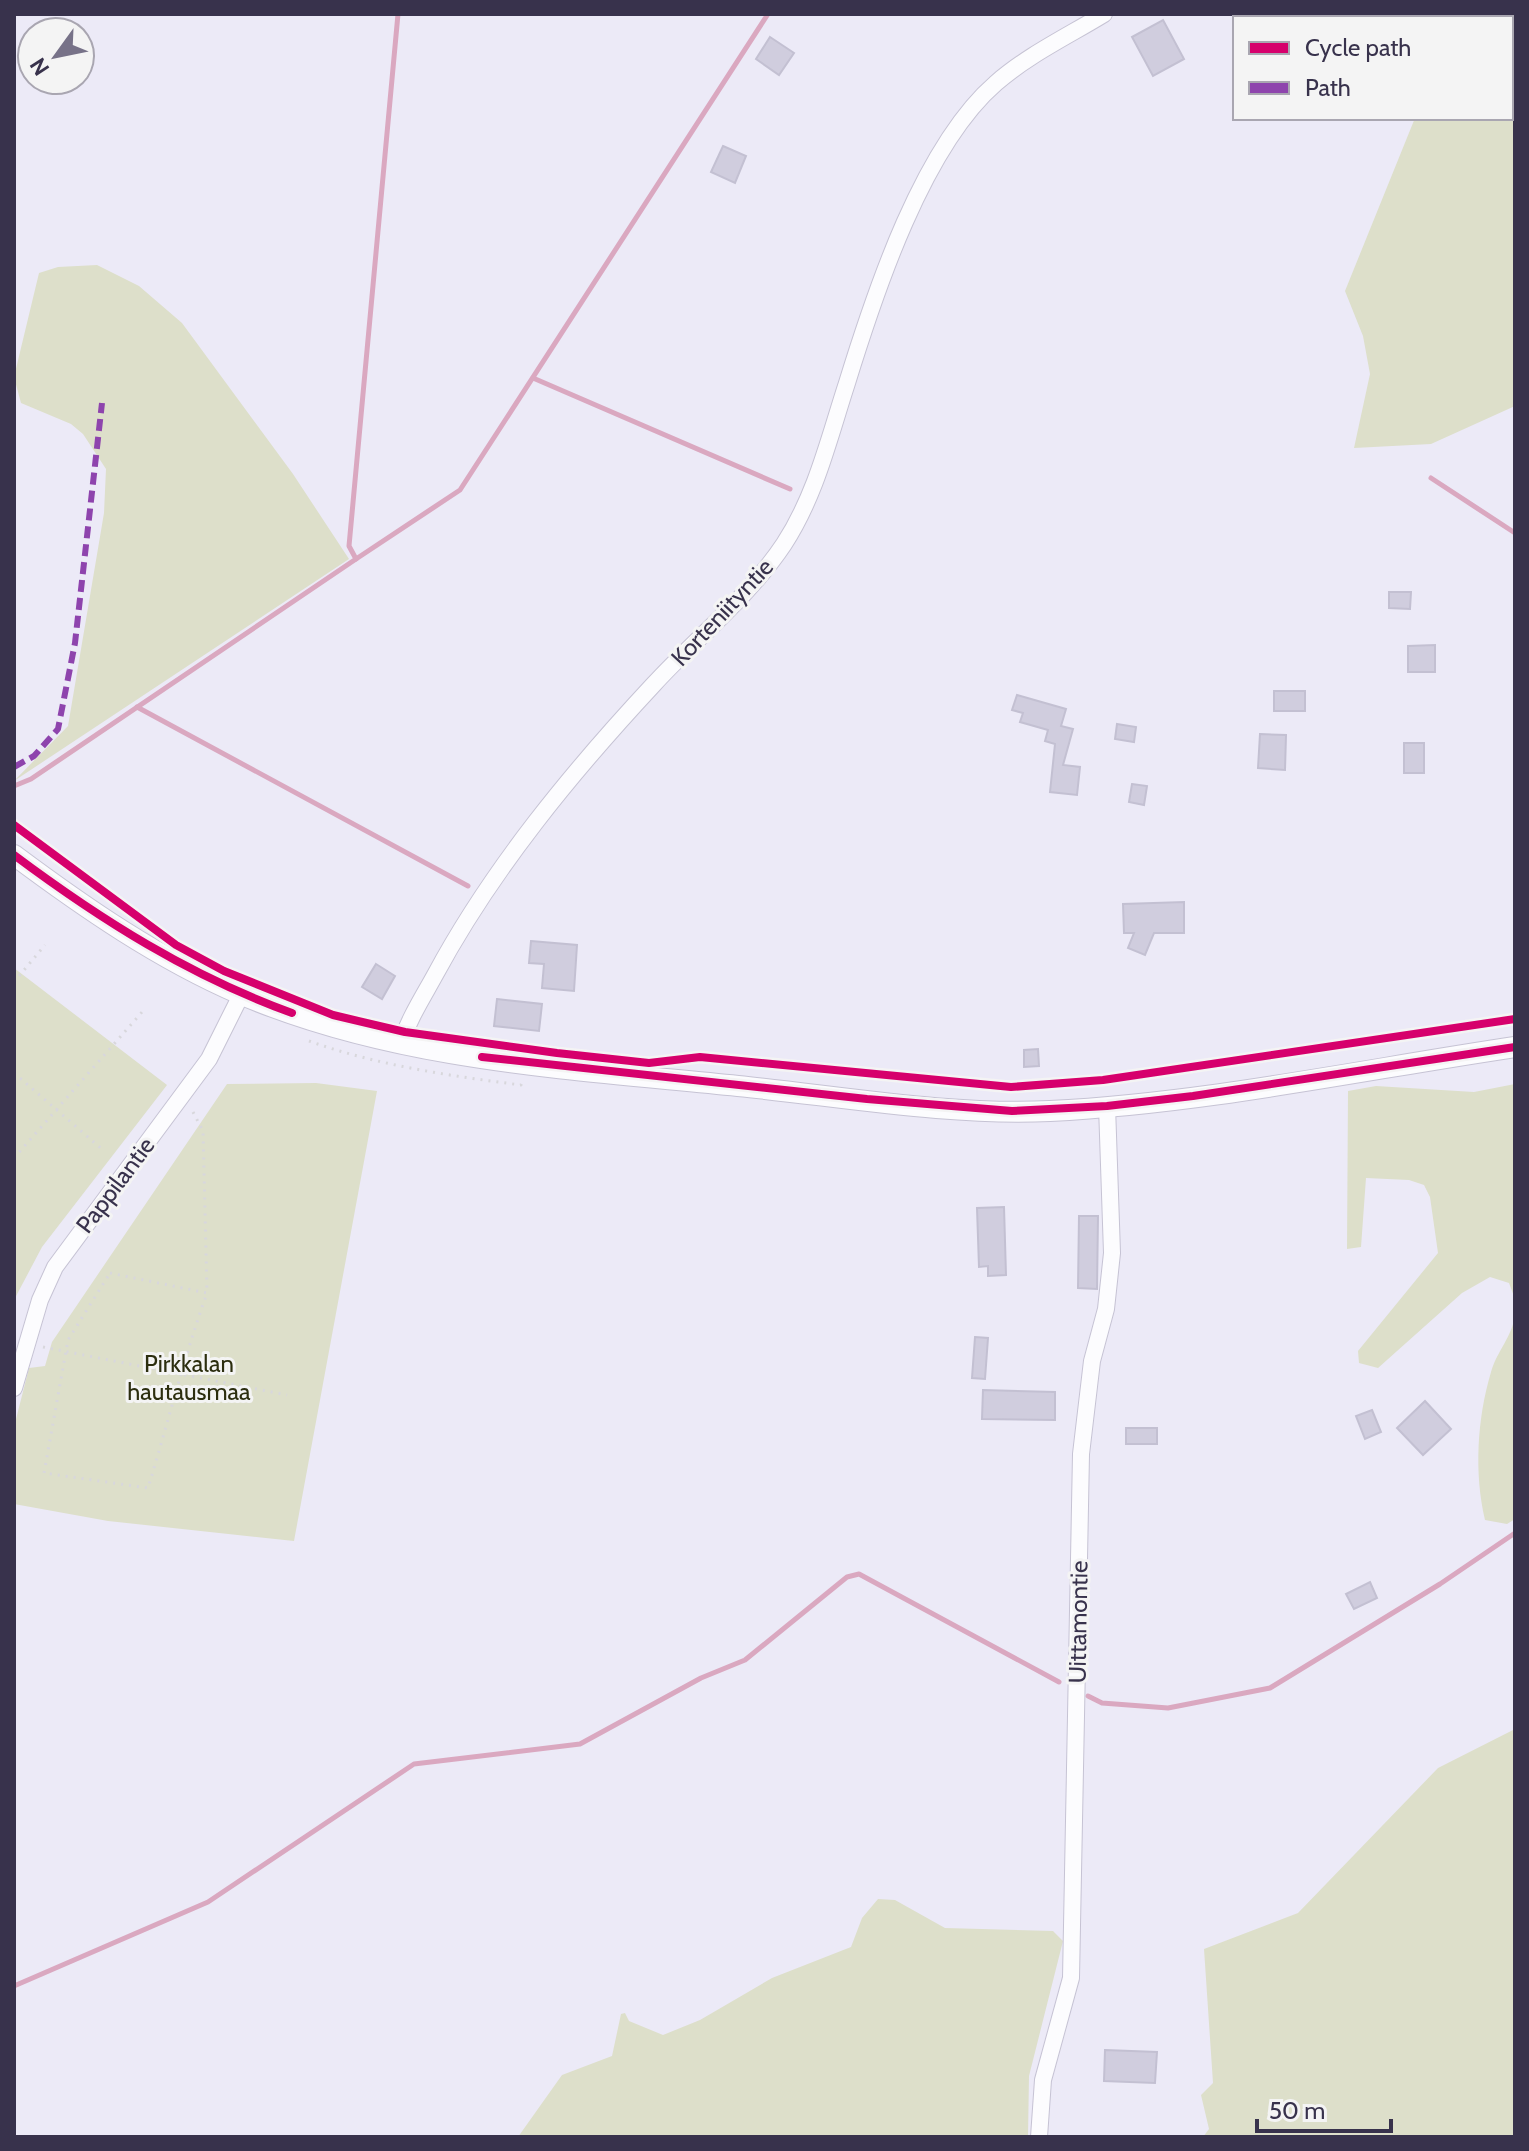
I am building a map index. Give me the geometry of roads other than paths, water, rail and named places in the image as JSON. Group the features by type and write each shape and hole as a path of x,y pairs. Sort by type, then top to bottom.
{"street":[{"name":"Korteniityntie","path":"401,1044 452,944 533,827 655,683 745,595 793,529 814,487 862,335 911,211 934,162 954,131 996,82 1104,14"},
{"path":"14,855 130,936 241,995 301,1017 401,1044 525,1064 1012,1111 1107,1106 1515,1047"},
{"name":"Pappilantie","path":"14,1388 55,1267 225,1032 241,995"},
{"name":"Uittamontie","path":"1039,2137 1043,2080 1071,1978 1081,1454 1092,1361 1106,1309 1112,1253 1107,1106"}],"waterway":[{"path":"14,786 31,779 356,559 349,546 398,14"},
{"path":"356,559 460,490 768,14"},
{"path":"533,378 790,489"},
{"path":"1431,478 1515,533"},
{"path":"137,707 468,886"},
{"path":"1088,1696 1102,1703 1168,1708 1270,1688 1440,1584 1515,1533"},
{"path":"14,1986 208,1902 414,1764 580,1744 701,1678 745,1660 847,1577 859,1574 1059,1682"}],"park label":[{"name":"Pirkkalan hautausmaa","path":"189,1377"}]}
